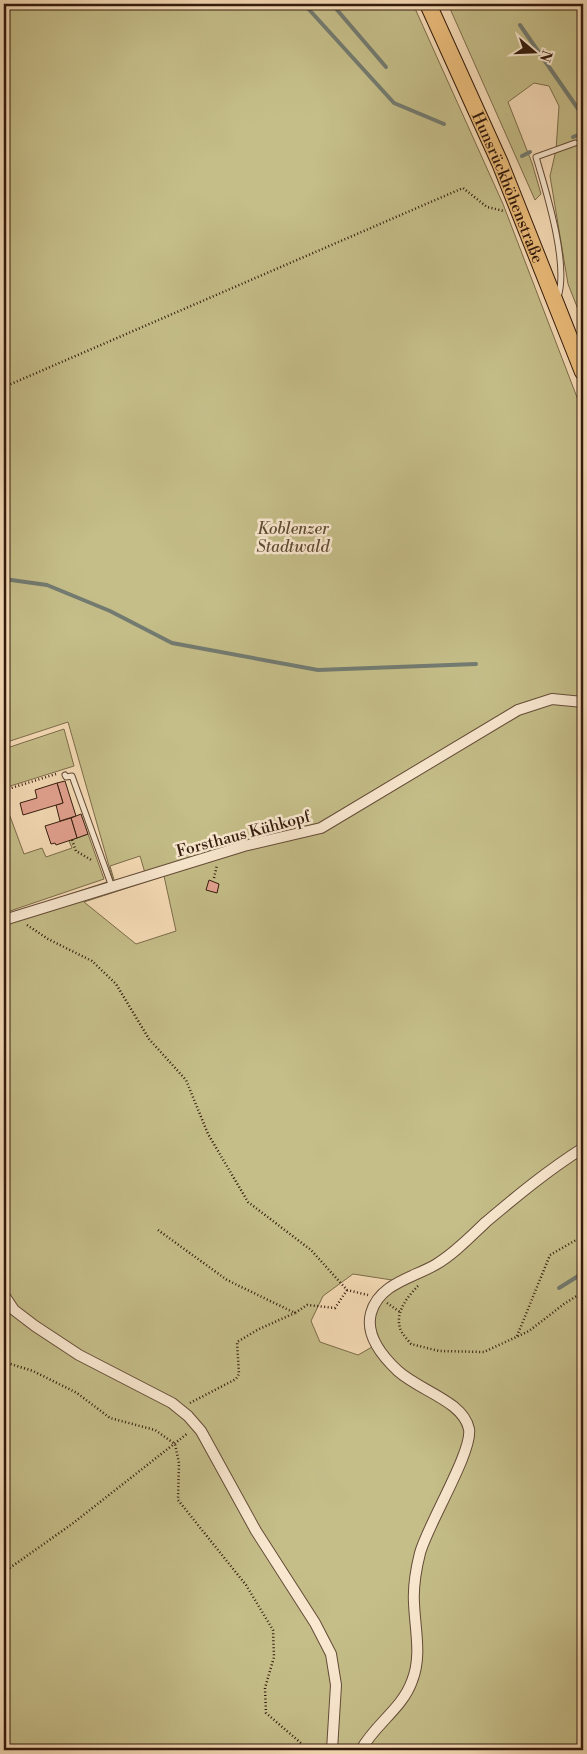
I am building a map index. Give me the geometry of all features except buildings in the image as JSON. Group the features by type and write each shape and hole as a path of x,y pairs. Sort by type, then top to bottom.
{"main road":[{"name":"Hunsrückhöhenstraße","path":"428,4 523,216 583,372"}],"street":[{"name":"Forsthaus Kühkopf","path":"9,918 244,846 314,831 518,710 552,699 583,702"},
{"path":"361,1750 373,1733 403,1700 413,1680 418,1659 414,1601 421,1552 440,1506 468,1449 469,1440 466,1420 458,1408 412,1382 384,1356 374,1340 369,1312 379,1298 399,1282 444,1259 543,1174 583,1148"},
{"path":"4,1296 23,1318 72,1351 164,1398 182,1411 197,1426 256,1531 315,1623 331,1654 336,1685 332,1750"}],"lane":[{"path":"556,303 562,286 558,247 547,193 536,157 575,143"},
{"path":"65,775 66,777 72,776 112,887"}],"path":[{"path":"4,387 463,188 487,207 523,216"},
{"path":"5,790 64,772 65,775"},
{"path":"72,840 76,850 100,864"},
{"path":"214,878 218,861"},
{"path":"9,918 92,961 116,984 149,1039 186,1080 208,1134 248,1202 311,1250 347,1290 379,1298 400,1312"},
{"path":"158,1230 227,1280 295,1313"},
{"path":"516,1337 550,1255 583,1236"},
{"path":"420,1284 409,1295 400,1312 400,1328 411,1344 439,1351 484,1352 529,1331 583,1292"},
{"path":"182,1411 188,1404 236,1379 239,1374 237,1342 259,1329 295,1313 307,1304 335,1308 347,1290"},
{"path":"4,1362 34,1371 77,1393 110,1418 155,1430 175,1444 179,1463 178,1500 246,1585 274,1630 274,1657 264,1688 266,1713 309,1750"},
{"path":"4,1572 72,1524 197,1426"}],"green space":[{"name":"Koblenzer Stadtwald","path":"4,4 413,4 503,204 583,413 583,1750 4,1750 4,916 113,880 68,722 4,743","holes":["140,856 145,873 115,883 110,866","164,876 176,931 136,944 84,902","353,1274 392,1280 378,1292 372,1347 358,1355 320,1342 311,1321 323,1296"]},
{"path":"448,4 583,4 583,322 568,284 550,176 556,150 559,106 549,86 534,83 508,102 532,163 541,194 535,200"},
{"path":"64,729 74,766 4,788 4,749"},
{"path":"4,800 24,854 42,848 46,857 72,848 69,841 88,834 104,879 4,913"}],"waterway":[{"path":"304,4 394,103 444,124"},
{"path":"332,4 386,67"},
{"path":"520,25 583,116"},
{"path":"573,137 583,133"},
{"path":"522,156 530,152"},
{"path":"4,579 47,585 110,611 172,643 318,670 476,664"},
{"path":"559,1288 583,1273"}]}
